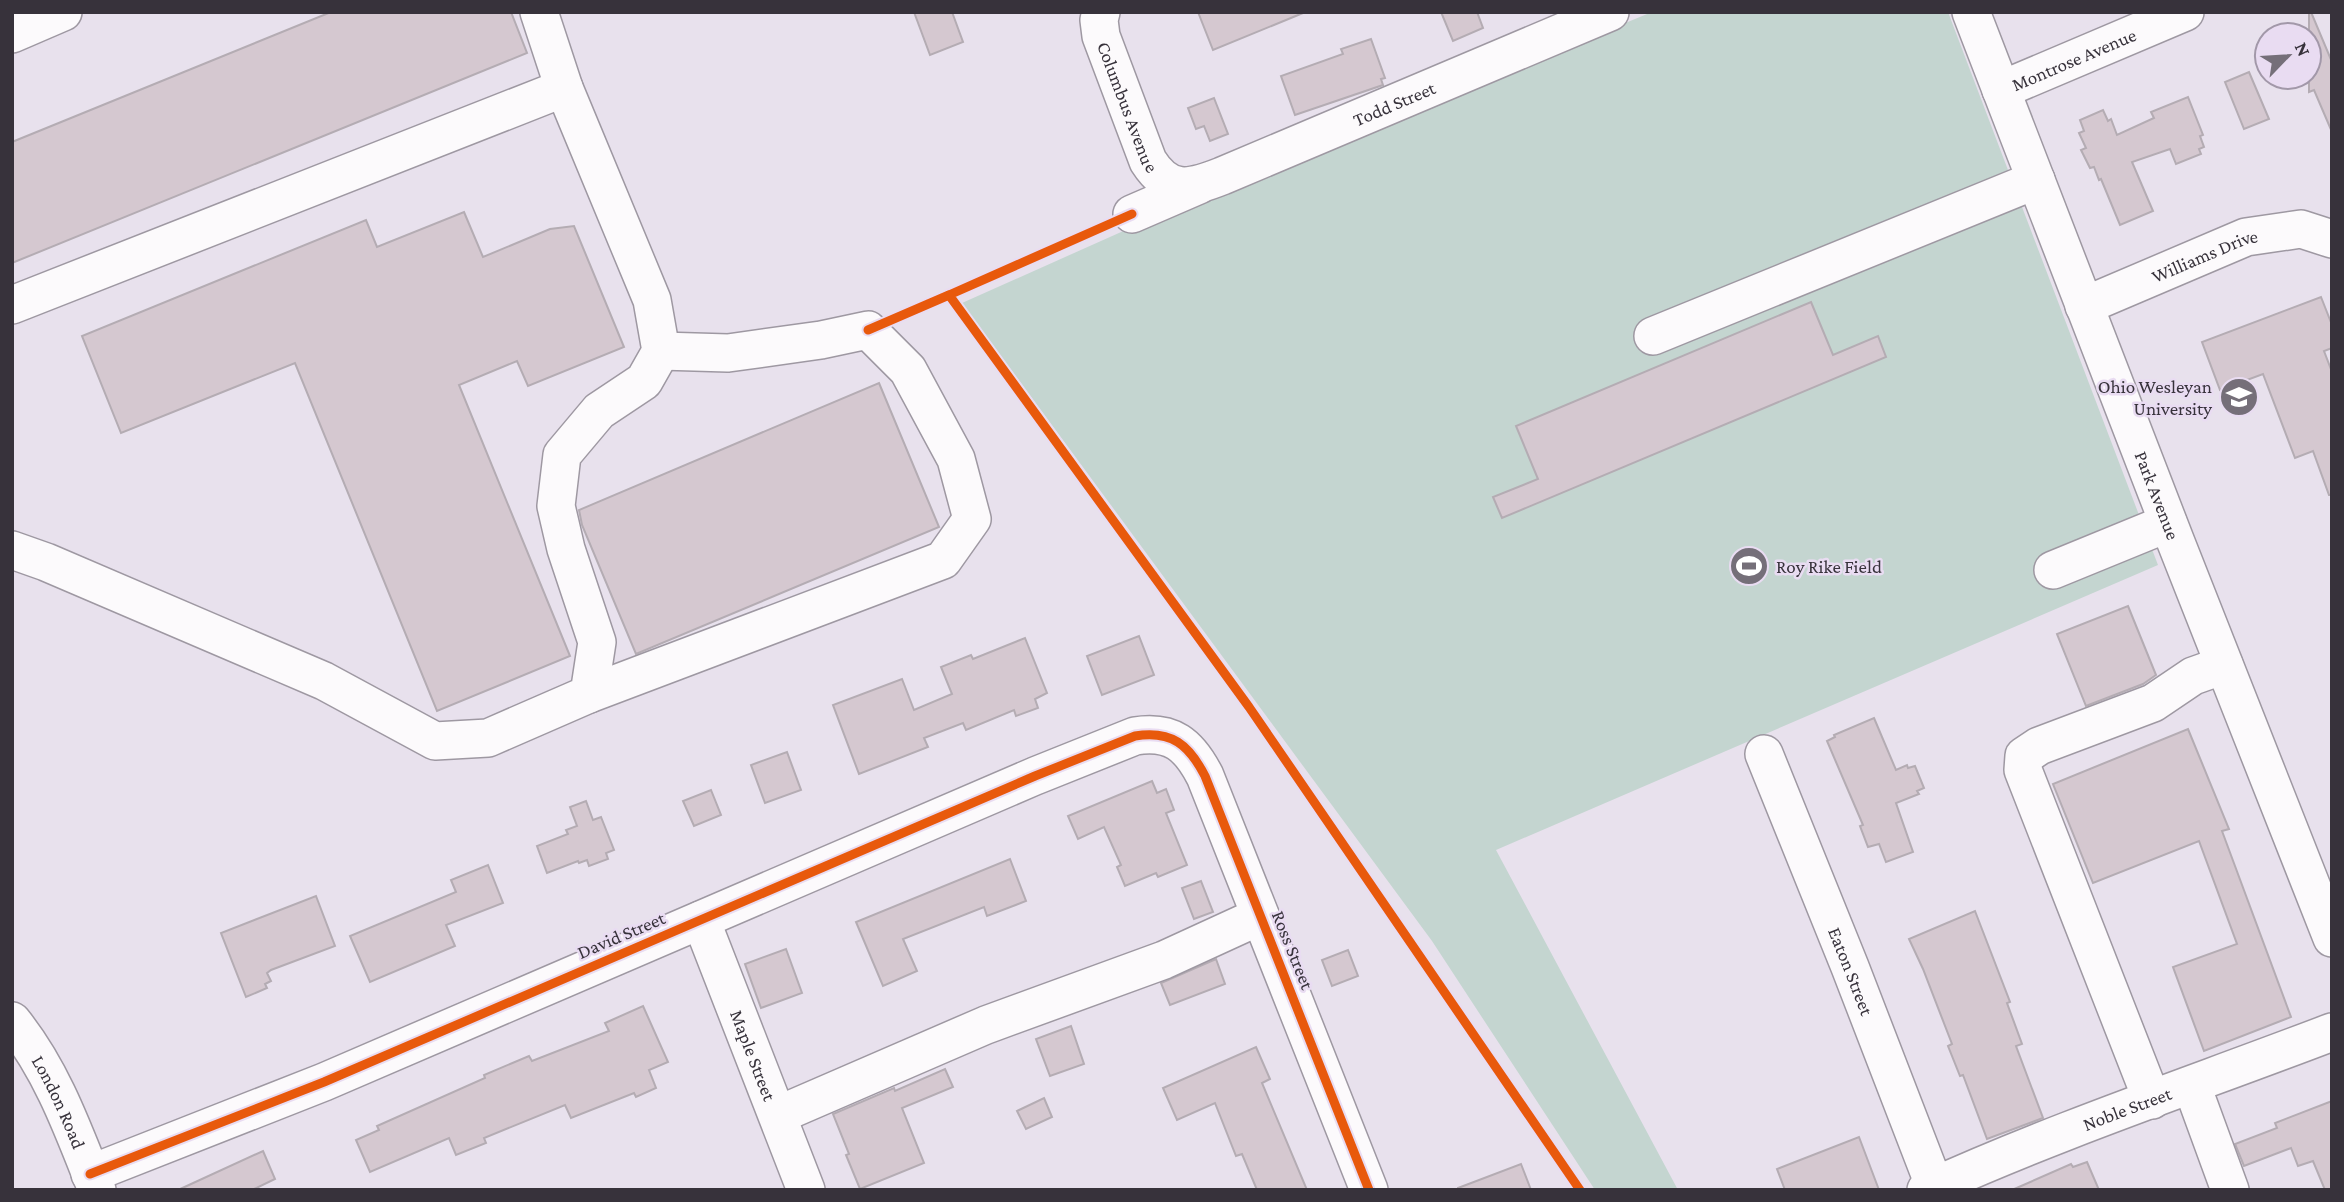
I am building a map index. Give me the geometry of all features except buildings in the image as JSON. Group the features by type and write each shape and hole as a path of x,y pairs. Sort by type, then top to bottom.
{"street":[{"path":"12,34 63,12"},
{"path":"538,12 564,88 652,300 661,351 644,381 599,411 562,455 556,506 566,550 597,642 589,694"},
{"name":"Columbus Avenue","path":"1101,12 1101,36 1147,161 1157,176 1189,185"},
{"name":"Todd Street","path":"1132,214 1189,185 1610,12"},
{"name":"Park Avenue","path":"1972,12 2168,523 2332,938"},
{"name":"Montrose Avenue","path":"2001,90 2185,12"},
{"path":"12,304 564,88"},
{"path":"1653,336 2036,180"},
{"name":"Williams Drive","path":"2084,306 2246,237 2301,229 2332,239"},
{"path":"12,550 324,681 435,741 488,738 589,694 943,560 972,519 956,459 908,369 867,330 821,340 728,353 661,351"},
{"path":"2053,570 2168,523"},
{"path":"2152,1100 2023,769 2024,756 2039,746 2152,704 2193,676 2224,665"},
{"name":"David Street","path":"93,1182 1035,776 1135,736 1147,734 1166,737"},
{"name":"Ross Street","path":"1166,737 1189,749 1197,761 1369,1190"},
{"name":"Eaton Street","path":"1764,754 1850,967 1932,1188"},
{"path":"778,1115 986,1025 1164,960 1261,916"},
{"name":"Maple Street","path":"701,920 806,1190"},
{"name":"London Road","path":"12,1021 27,1039 43,1066 93,1182"},
{"name":"Noble Street","path":"1932,1188 2058,1135 2332,1032"},
{"path":"2192,1086 2230,1190"}],"shaded area":[{"name":"Roy Rike Field","path":"1652,12 1948,12 2158,565 1496,850 1678,1190 1595,1190 1432,941 962,303 1157,216"}],"cycle path":[{"path":"1132,214 949,295 1249,707 1580,1190"},
{"path":"868,330 949,295"},
{"path":"90,1174 324,1082 1035,776 1135,736 1159,735 1186,748 1205,776 1369,1190"}],"place":[{"name":"Ohio Wesleyan University","path":"2239,397"},
{"name":"Roy Rike Field","path":"1749,566"}]}
